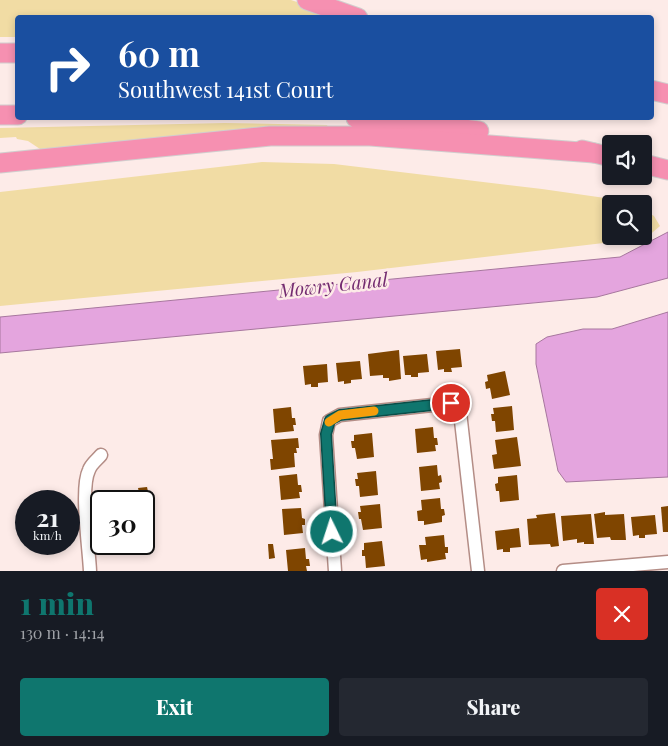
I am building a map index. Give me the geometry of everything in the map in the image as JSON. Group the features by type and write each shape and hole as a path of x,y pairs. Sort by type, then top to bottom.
{"highway":[{"path":"306,0 349,15"},
{"path":"0,54 15,53"},
{"path":"654,91 668,94"},
{"path":"654,103 668,106"},
{"path":"0,115 15,115"},
{"path":"391,120 514,136 602,155"},
{"path":"0,163 270,136 370,136 602,155"},
{"path":"652,166 668,170"}],"street":[{"path":"335,571 326,434 330,420 340,415 451,403 460,412 478,571"},
{"path":"90,571 85,492 86,479 89,468 101,455"},
{"path":"563,571 668,562"}],"shaded area":[{"path":"0,0 291,0 335,15 15,15 15,37 0,37"},
{"path":"225,123 327,125 328,127 51,151 40,149 28,141 17,139 16,137 0,138 0,128"},
{"path":"262,162 334,164 602,198 602,243 357,272 0,306 0,192"},
{"path":"652,215 654,216 660,226 652,233"},
{"name":"Mowry Canal","path":"668,232 668,278 597,297 0,353 0,317 620,257 643,245 652,245 652,240"},
{"path":"668,312 668,477 566,482 558,471 536,364 536,344 547,337 583,329 612,329"}],"building":[{"path":"460,349 462,367 451,368 452,372 444,372 444,369 438,370 436,351"},
{"path":"399,350 401,379 389,381 389,378 383,378 383,375 370,376 368,354"},
{"path":"427,354 429,372 418,373 418,377 405,375 403,356"},
{"path":"360,361 362,379 351,380 351,383 344,384 344,381 338,382 336,363"},
{"path":"327,364 328,382 318,383 318,387 311,387 311,384 305,385 303,366"},
{"path":"505,371 510,395 492,399 490,388 486,389 487,375"},
{"path":"512,406 514,430 496,432 495,421 492,421 491,414 494,414 493,408"},
{"path":"291,407 292,418 295,418 296,425 293,425 294,431 275,433 273,409"},
{"path":"433,427 434,438 437,438 438,445 435,445 436,451 417,453 415,429"},
{"path":"372,433 374,457 357,459 355,448 352,448 351,441 354,441 354,435"},
{"path":"517,437 521,466 494,469 492,455 497,454 495,440"},
{"path":"298,438 299,448 296,448 297,453 294,453 295,467 271,470 270,459 273,459 271,440"},
{"path":"437,465 438,476 441,475 442,482 439,483 440,489 421,491 419,467"},
{"path":"376,471 378,495 360,497 359,486 356,486 355,479 358,479 357,473"},
{"path":"297,474 298,485 301,485 302,492 299,492 300,498 281,500 279,476"},
{"path":"517,475 519,500 500,502 499,491 496,491 495,484 498,483 498,477"},
{"path":"147,487 148,490 138,490 138,488"},
{"path":"440,498 441,509 444,509 445,515 442,516 442,522 424,525 424,521 418,521 417,511 422,510 421,500"},
{"path":"380,504 382,528 363,530 358,512 361,512 360,506"},
{"path":"668,506 668,532 663,532 661,507"},
{"path":"301,508 302,518 305,519 305,525 302,525 303,533 284,535 282,509"},
{"path":"605,512 605,515 624,514 626,540 611,540 610,537 597,538 594,514"},
{"path":"555,513 559,546 551,547 550,544 529,545 527,519 537,518 536,515"},
{"path":"591,514 594,544 577,543 577,539 563,541 561,516"},
{"path":"655,515 657,534 645,535 645,538 639,538 639,535 633,536 631,517"},
{"path":"519,528 521,547 510,548 510,552 503,552 503,549 497,550 495,531"},
{"path":"444,535 445,547 448,547 448,553 445,553 446,559 427,562 427,559 421,560 419,545 426,545 425,537"},
{"path":"382,541 385,566 366,568 365,556 362,556 364,543"},
{"path":"268,544 273,544 275,558 269,559"},
{"path":"305,548 306,559 309,559 310,566 306,566 307,571 288,571 286,550"}],"slow traffic":[{"path":"329,422 340,415 374,411"}],"route":[{"path":"332,532 326,434 330,420 340,415 451,403"}]}
